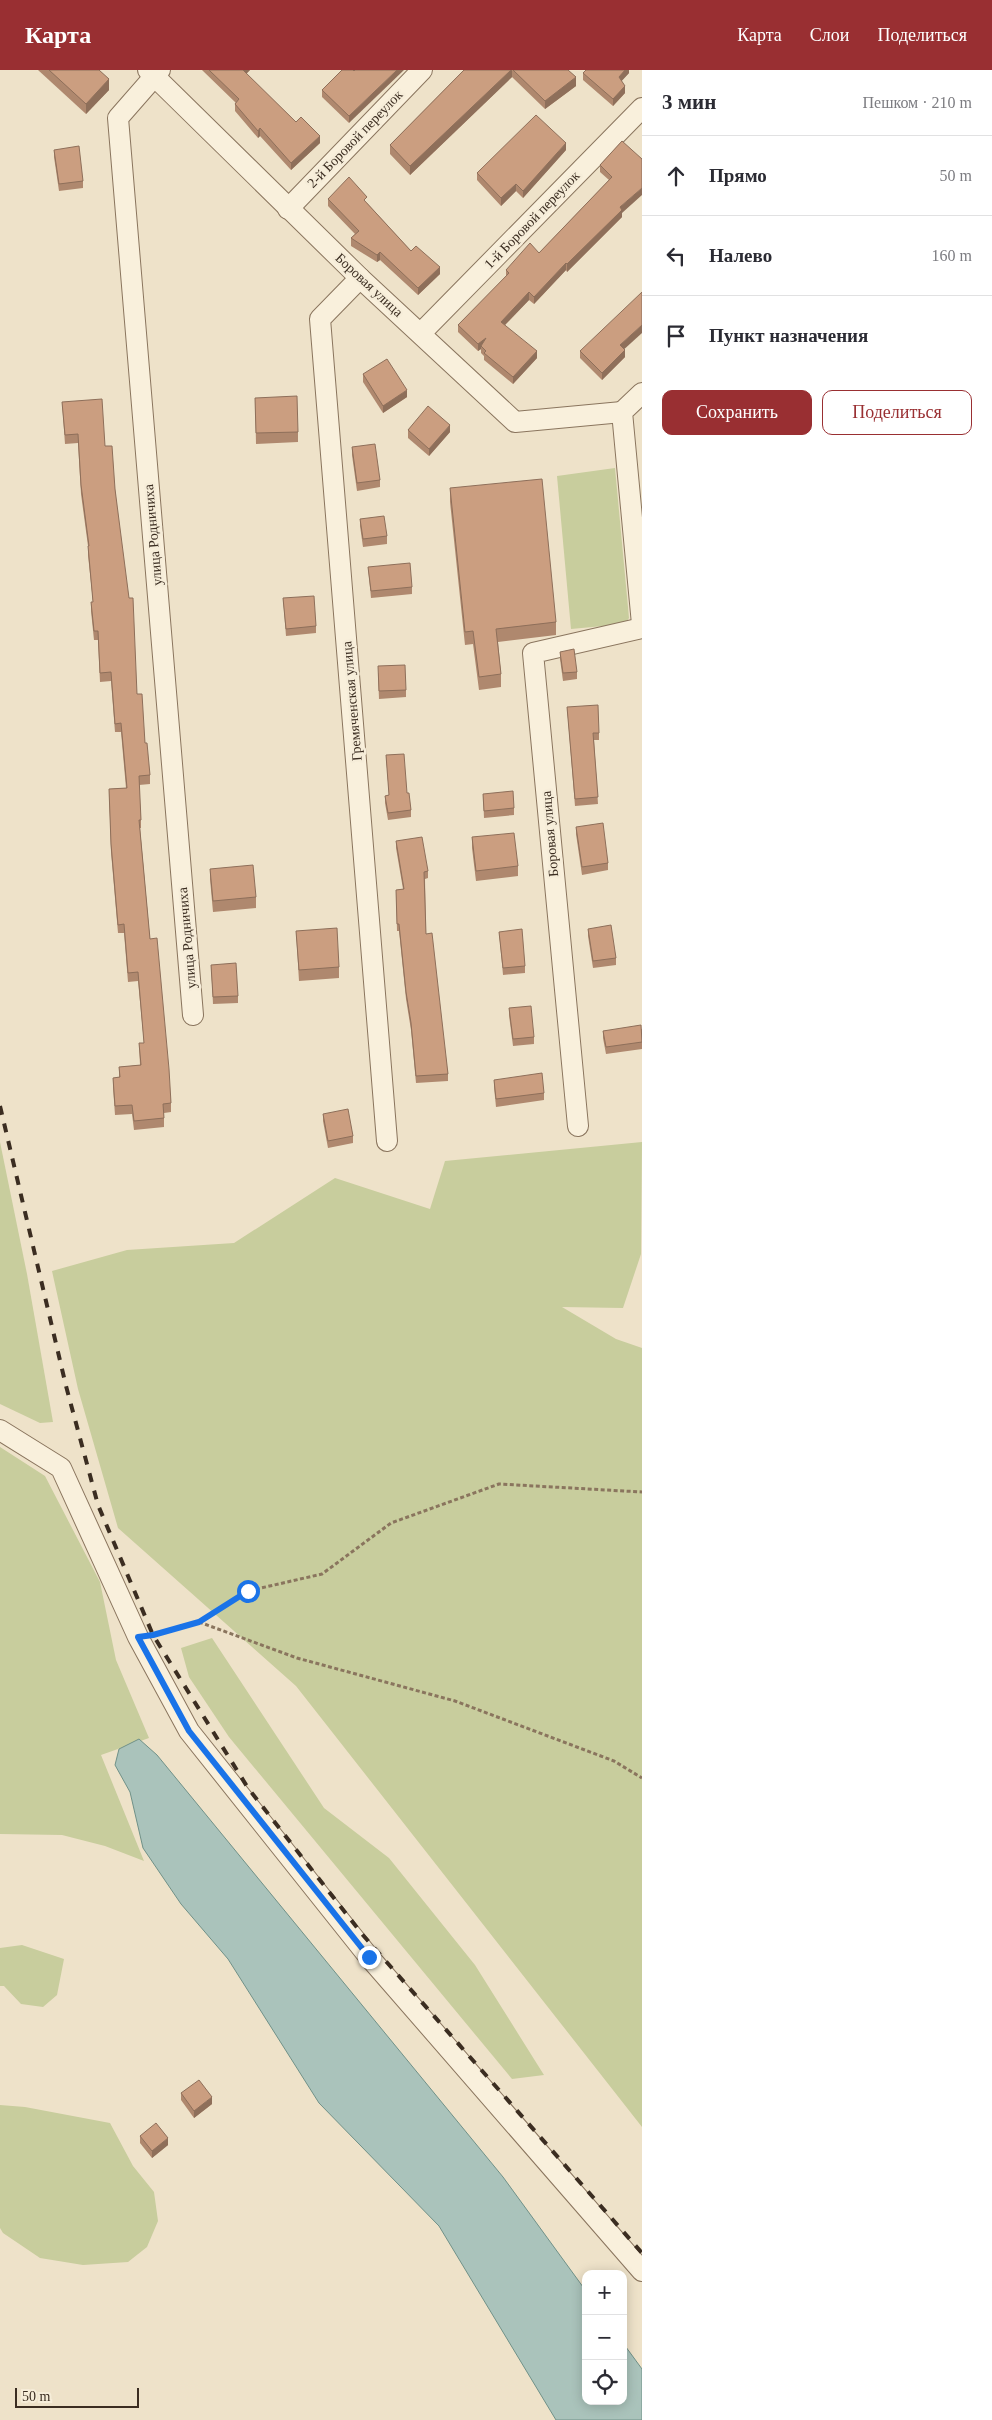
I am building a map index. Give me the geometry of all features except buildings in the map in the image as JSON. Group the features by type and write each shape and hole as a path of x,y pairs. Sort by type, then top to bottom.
{"street":[{"name":"2-й Боровой переулок","path":"288,209 422,70"},
{"name":"Боровая улица","path":"154,72 288,209 515,422 622,412"},
{"name":"улица Родничиха","path":"154,72 118,118 193,1015"},
{"name":"1-й Боровой переулок","path":"421,333 642,108"},
{"name":"Гремяченская улица","path":"360,278 320,319 388,1141"},
{"path":"642,393 622,412 642,624"},
{"name":"Боровая улица","path":"578,1126 533,653 642,628"},
{"path":"0,1430 61,1468 138,1637 189,1731 369,1957 642,2272"}],"path":[{"path":"138,1637 153,1635 199,1622 248,1591 322,1574 391,1523 499,1484 642,1492"},
{"path":"199,1622 297,1658 455,1701 614,1761 642,1778"}],"green space":[{"path":"615,468 629,618 625,624 571,629 557,476"},
{"path":"0,1142 27,1274 53,1422 40,1423 0,1404"},
{"path":"642,1142 641,1254 623,1308 562,1307 616,1339 642,1348 642,2127 296,1686 118,1528 78,1389 52,1271 127,1250 234,1243 335,1178 430,1209 445,1161"},
{"path":"0,1447 45,1476 100,1582 116,1660 149,1738 101,1755 144,1861 105,1846 62,1835 0,1834"},
{"path":"212,1638 324,1808 389,1858 475,1965 544,2075 512,2079 229,1737 189,1677 181,1648"},
{"path":"22,1945 64,1959 57,1995 43,2007 21,2004 4,1986 0,1986 0,1948"},
{"path":"0,2105 25,2107 110,2123 133,2166 154,2192 158,2221 147,2247 128,2262 83,2265 40,2258 3,2233 0,2228"}],"water":[{"path":"139,1739 157,1755 503,2177 582,2286 582,2405 627,2405 627,2348 642,2369 642,2420 556,2420 439,2226 319,2103 228,1959 181,1904 143,1848 130,1792 115,1765 119,1749"}],"railway":[{"path":"0,1106 66,1386 98,1505 153,1635 248,1788 362,1934 642,2253"}],"route":[{"path":"248,1591 199,1622 153,1635 138,1637 189,1731 369,1957"}]}
